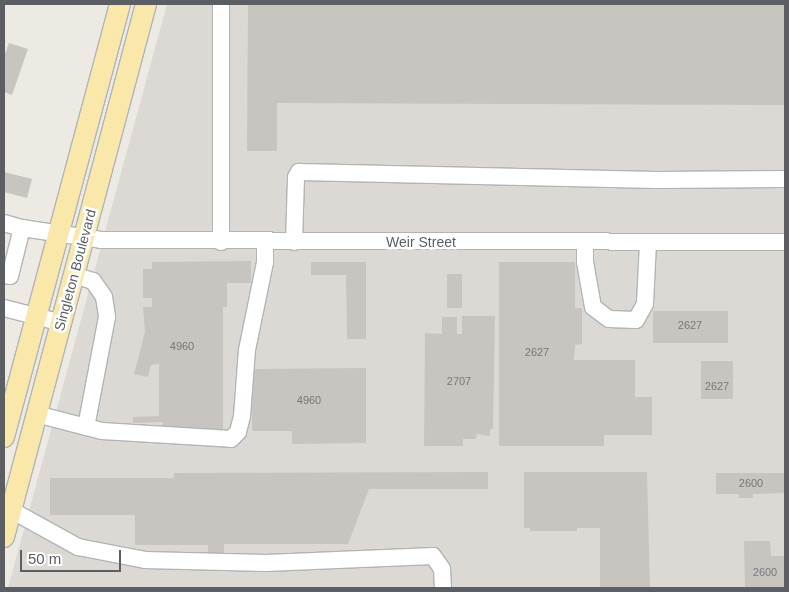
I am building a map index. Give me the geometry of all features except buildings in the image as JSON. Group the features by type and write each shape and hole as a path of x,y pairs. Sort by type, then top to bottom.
{"main road":[{"name":"Singleton Boulevard","path":"4,437 120,4"},
{"name":"Singleton Boulevard","path":"4,536 146,4"}],"street":[{"path":"221,4 221,242"},
{"path":"294,242 296,177 299,172 656,180 785,179"},
{"name":"Weir Street","path":"4,223 57,236 84,240 648,244 785,242"},
{"path":"4,275 10,276 22,228"},
{"path":"36,414 86,427 200,438 231,438 238,432 247,350 265,262 265,242"},
{"path":"585,243 585,262 593,308 609,319 636,320 645,304 648,244"},
{"path":"74,275 93,282 104,297 107,317 86,427"},
{"path":"4,308 62,323"},
{"path":"11,510 78,547 145,560 266,564 433,556 442,569 442,588"}],"shaded area":[{"path":"167,4 785,4 785,588 8,588"}]}
